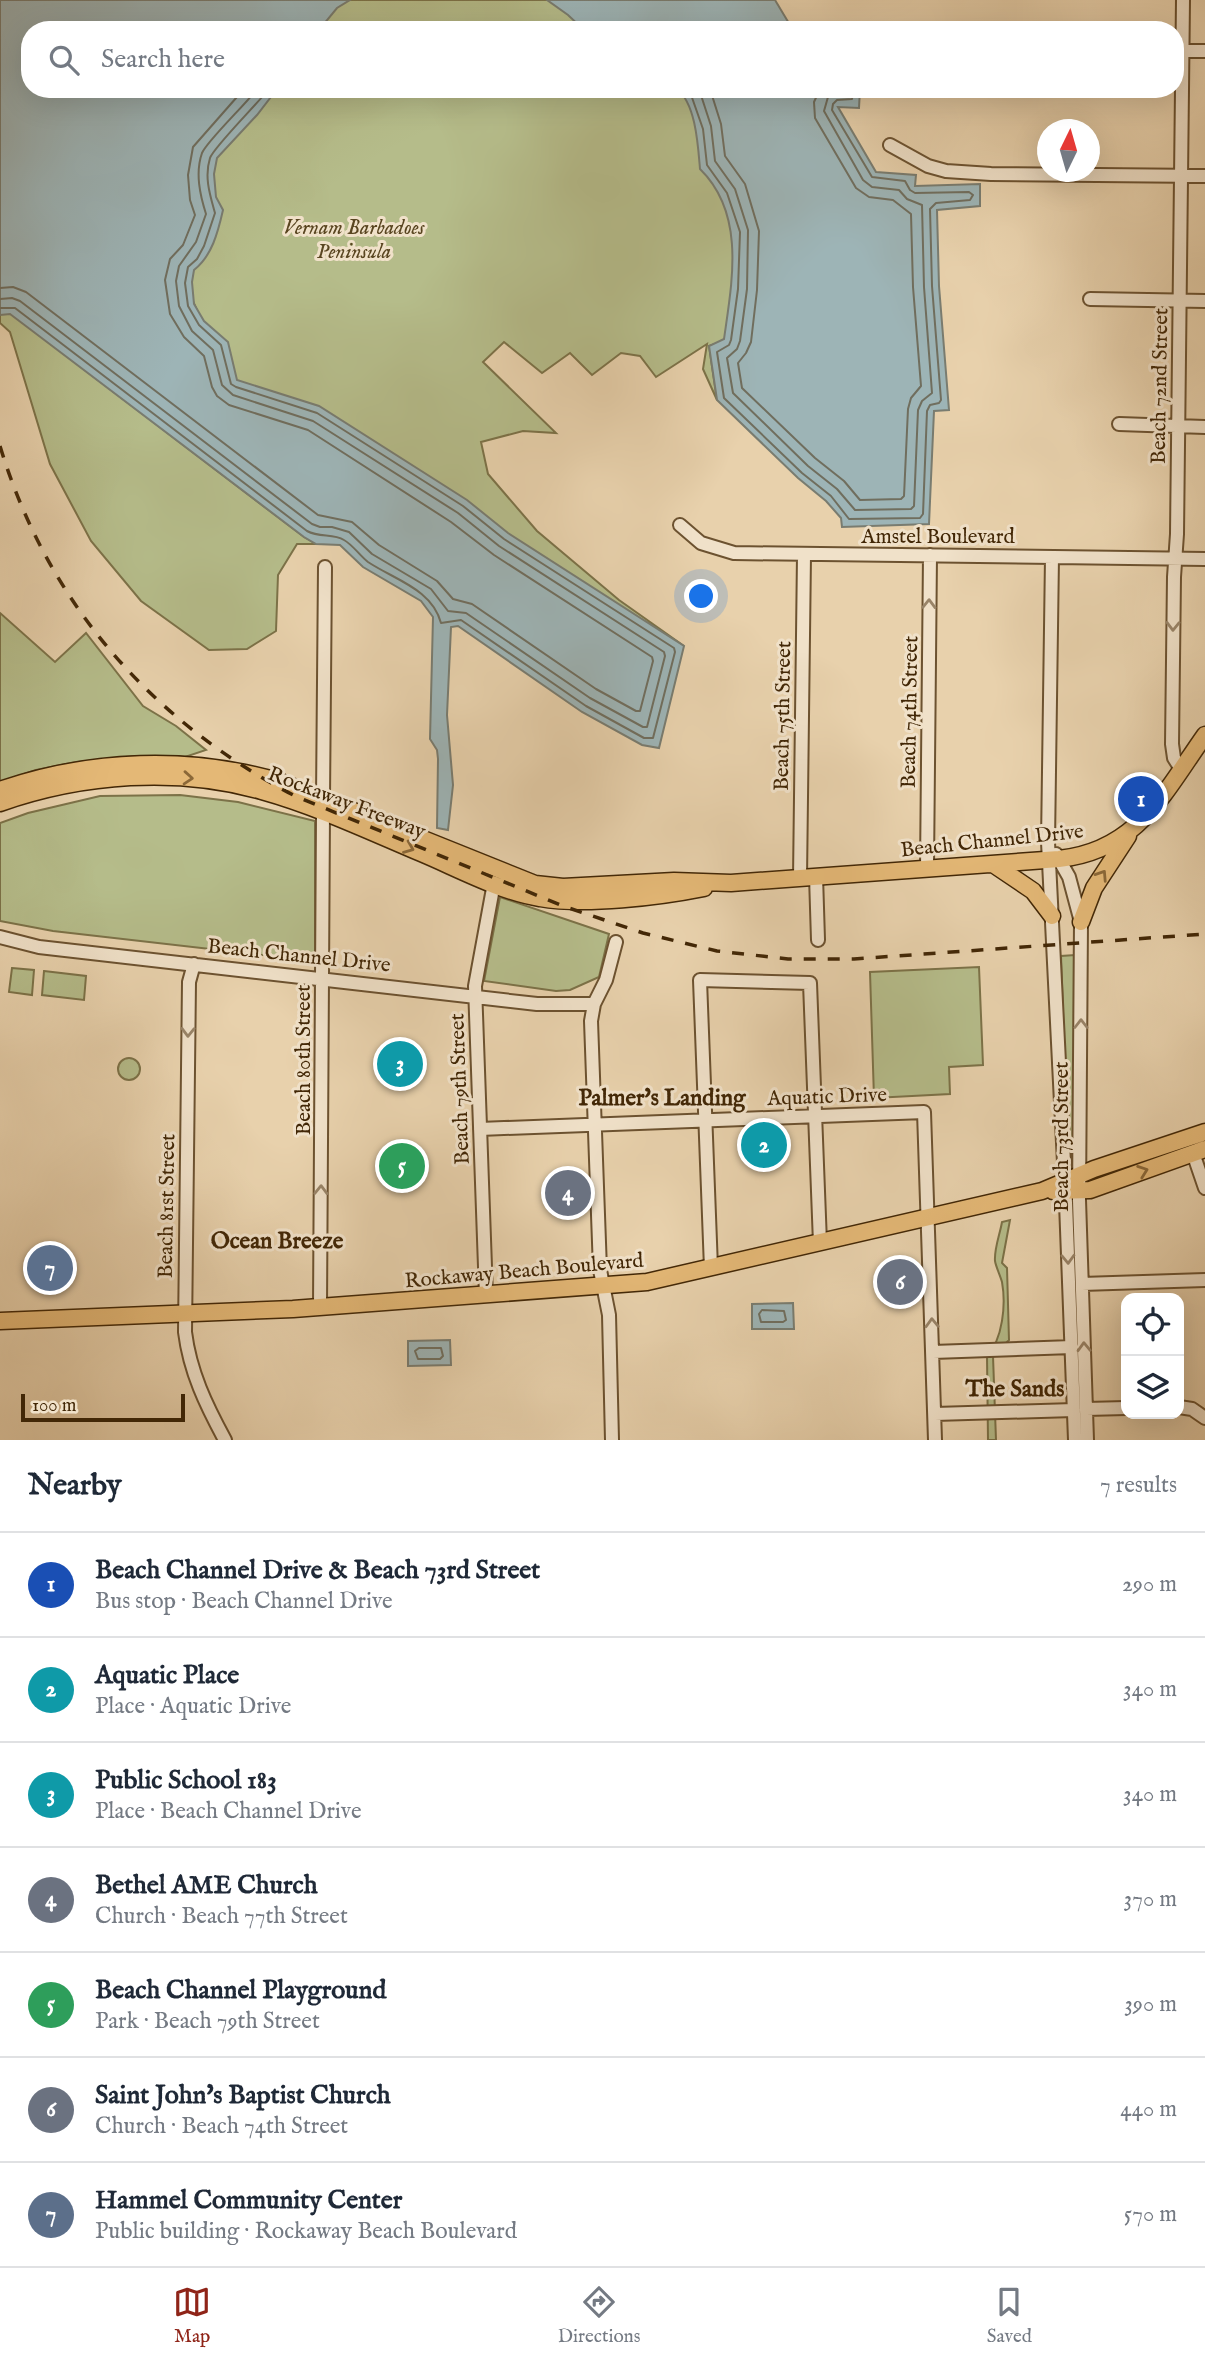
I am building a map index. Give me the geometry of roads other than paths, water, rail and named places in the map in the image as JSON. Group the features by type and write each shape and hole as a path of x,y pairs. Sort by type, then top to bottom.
{"main road":[{"name":"Beach Channel Drive","path":"633,890 674,894 730,883 1054,859 1097,851 1131,832 1149,813 1205,735"},
{"name":"Rockaway Freeway","path":"0,790 36,779 126,765 183,764 257,775 494,883 527,895 552,900 633,890"},
{"name":"Rockaway Freeway","path":"0,803 83,782 168,777 219,782 323,806 535,884 633,890"},
{"path":"1082,922 1097,883 1131,832"},
{"path":"993,864 1033,891 1052,916"},
{"name":"Rockaway Beach Boulevard","path":"0,1321 320,1307 655,1280 1072,1184 1205,1132"},
{"name":"Rockaway Beach Boulevard","path":"1072,1184 1094,1188 1199,1151"}],"street":[{"name":"Beach 72nd Street","path":"1181,21 1183,0"},
{"path":"1184,51 1205,51"},
{"name":"Beach 72nd Street","path":"1180,98 1180,300 1172,744 1174,758 1181,769"},
{"path":"890,145 928,166 946,171 991,174 1205,176"},
{"path":"1090,299 1205,301"},
{"path":"1119,424 1205,427"},
{"name":"Amstel Boulevard","path":"680,526 701,543 728,553 1205,559"},
{"name":"Beach 75th Street","path":"804,555 808,877 818,940"},
{"name":"Beach 74th Street","path":"927,868 930,555"},
{"name":"Beach 73rd Street","path":"1052,557 1048,842 1054,859 1069,877 1082,922 1072,1184 1072,1346 1080,1410 1087,1440"},
{"name":"Beach 80th Street","path":"320,1307 325,567"},
{"name":"Beach 73rd Street","path":"1054,859 1052,916 1082,1284 1080,1410 1075,1440"},
{"name":"Beach 79th Street","path":"485,1294 475,996 494,883"},
{"name":"Beach Channel Drive","path":"0,937 38,947 545,1005 593,1004"},
{"path":"612,1440 609,1315 600,1270 591,1021 593,1004 606,980 616,942"},
{"name":"Beach 81st Street","path":"194,964 189,982 184,1314 188,1353 195,1377 203,1399 225,1440"},
{"path":"711,1268 700,980 810,983 820,1243"},
{"name":"Aquatic Drive","path":"480,1129 924,1112 929,1218"},
{"path":"1199,1151 1205,1188"},
{"path":"929,1218 935,1440"},
{"path":"1082,1284 1205,1280"},
{"path":"933,1352 1072,1346"},
{"path":"935,1414 1121,1408"},
{"path":"1184,1408 1192,1409 1205,1418"}],"water":[{"path":"0,0 350,0 337,8 326,21 21,21 21,98 270,98 217,158 214,174 216,197 223,210 213,243 194,270 192,282 194,304 204,321 228,342 237,380 319,406 467,500 508,533 684,646 659,748 642,745 582,712 458,626 451,627 447,715 453,785 448,830 437,828 438,759 437,750 430,739 433,617 421,601 363,567 340,545 316,544 304,537 10,314 0,315"},
{"path":"547,0 775,0 788,21 574,21"},
{"path":"684,98 860,98 859,108 838,107 876,172 916,175 915,186 980,184 980,206 937,210 939,286 949,410 934,411 929,524 842,527 841,518 826,501 798,478 717,400 709,346 724,339 732,272 730,228 715,187 700,169 697,138"},
{"path":"793,1303 794,1329 752,1329 752,1304"},
{"path":"450,1340 451,1365 408,1366 408,1341"}],"railway":[{"path":"0,446 20,503 46,556 76,606 111,651 151,693 195,732 243,766 295,796 563,906 643,933 717,951 788,959 854,959 1205,934"}],"place":[{"name":"Beach Channel Drive & Beach 73rd Street","path":"1141,799"},
{"name":"Public School 183","path":"400,1064"},
{"name":"Aquatic Place","path":"764,1145"},
{"name":"Beach Channel Playground","path":"402,1166"},
{"name":"Bethel AME Church","path":"568,1193"},
{"name":"Hammel Community Center","path":"50,1268"},
{"name":"Saint John's Baptist Church","path":"900,1282"}],"district":[{"name":"Palmer's Landing","path":"662,1097"},
{"name":"Ocean Breeze","path":"277,1240"},
{"name":"The Sands","path":"1015,1388"}],"park label":[{"name":"Vernam Barbadoes Peninsula","path":"354,239"}]}
